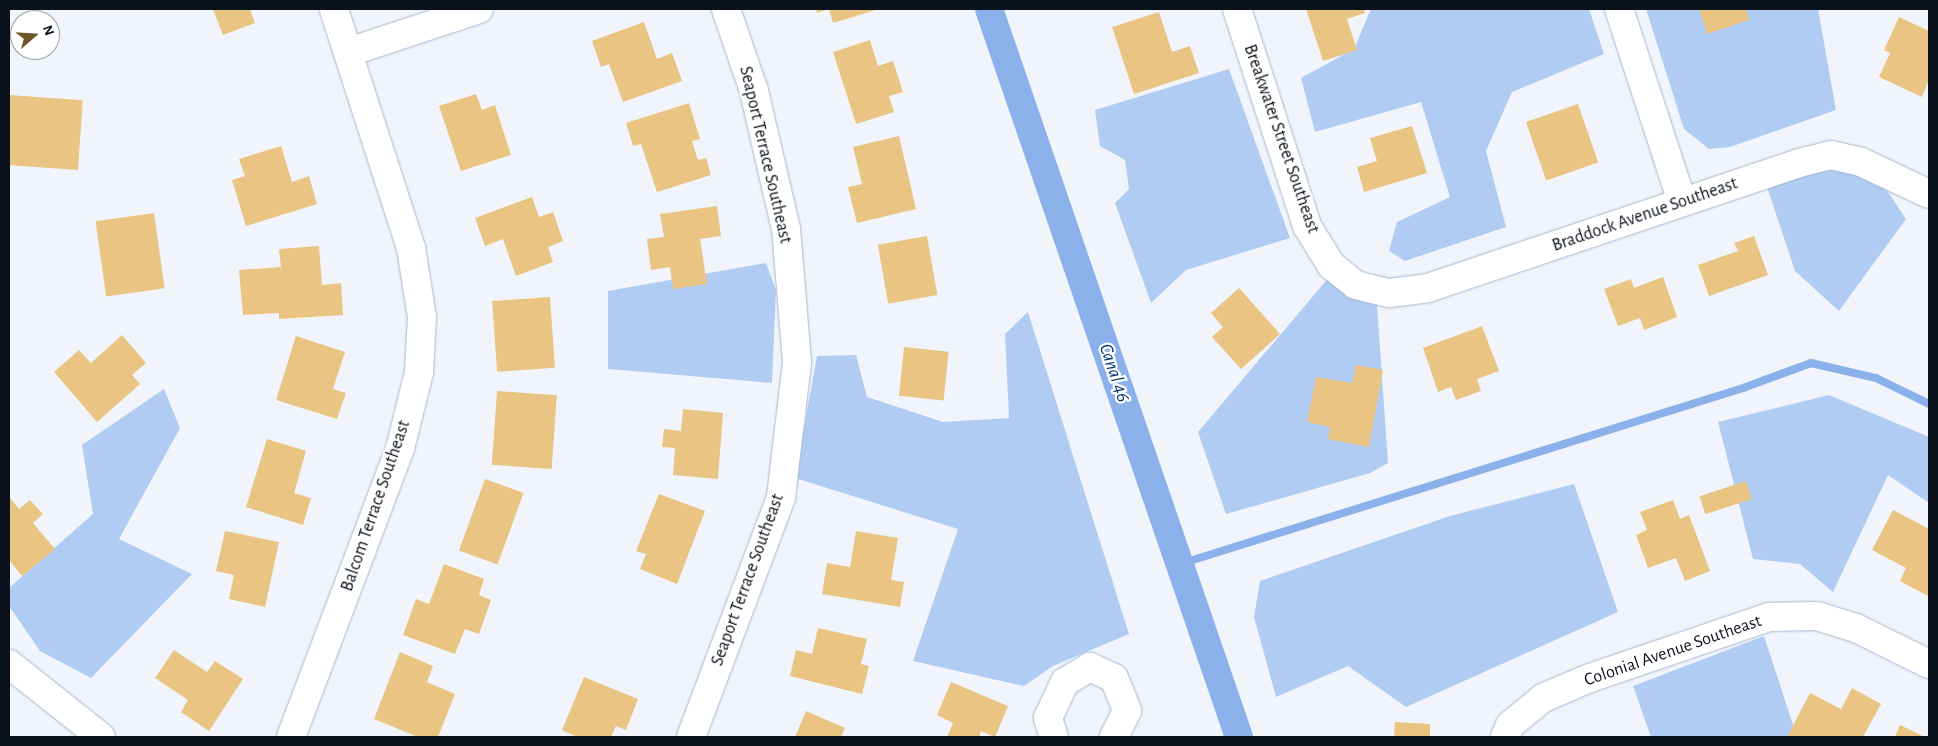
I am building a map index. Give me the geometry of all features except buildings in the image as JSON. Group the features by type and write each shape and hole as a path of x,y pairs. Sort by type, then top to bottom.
{"street":[{"name":"Balcom Terrace Southeast","path":"291,737 400,449 419,372 422,318 411,248 334,9"},
{"path":"349,52 479,9"},
{"name":"Seaport Terrace Southeast","path":"691,737 780,497 797,362 786,229 754,91 726,9"},
{"name":"Breakwater Street Southeast","path":"1237,9 1308,226 1331,265 1356,285"},
{"path":"1619,9 1682,202"},
{"name":"Braddock Avenue Southeast","path":"1356,285 1389,293 1428,288 1682,202 1831,155 1861,162 1929,194"},
{"name":"Colonial Avenue Southeast","path":"1507,731 1543,698 1590,678 1769,617 1817,616 1856,628 1929,664"},
{"path":"9,664 102,737"},
{"path":"1054,737 1048,718 1065,682 1090,667 1114,678 1127,711 1114,737"}],"shaded area":[{"path":"1371,9 1589,9 1604,54 1512,92 1486,151 1506,227 1405,261 1389,251 1397,222 1450,197 1421,102 1315,132 1301,78 1354,49"},
{"path":"1646,9 1818,9 1836,110 1730,147 1709,149 1684,129"},
{"path":"1229,69 1290,238 1186,270 1151,303 1115,203 1129,189 1125,160 1100,146 1095,110"},
{"path":"1837,163 1884,186 1906,219 1839,311 1795,271 1766,184"},
{"path":"766,263 776,290 772,383 608,369 608,291"},
{"path":"1330,276 1361,301 1377,305 1388,463 1370,473 1226,514 1198,432"},
{"path":"1028,312 1129,634 1053,666 1024,686 913,661 958,529 795,478 817,356 856,355 867,397 943,422 1009,418 1005,334"},
{"path":"164,389 180,428 119,539 192,574 91,678 40,651 9,606 9,588 93,514 82,445"},
{"path":"1829,395 1929,437 1929,503 1888,475 1833,592 1800,564 1753,559 1718,422"},
{"path":"1574,484 1618,612 1406,707 1348,666 1276,697 1254,617 1260,581 1450,516"},
{"path":"1764,636 1797,737 1651,737 1633,686"}],"waterway":[{"name":"Canal 46","path":"989,9 1239,737"},
{"path":"1180,564 1743,388 1811,363 1876,378 1929,404"}]}
